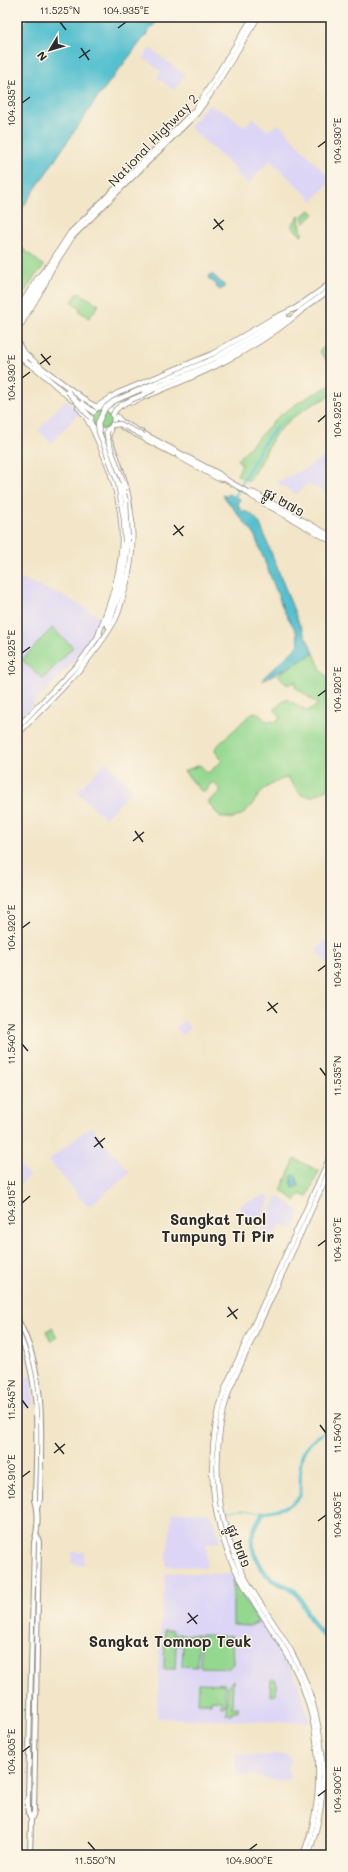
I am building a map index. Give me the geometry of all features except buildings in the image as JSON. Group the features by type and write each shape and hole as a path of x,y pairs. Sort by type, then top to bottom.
{"main road":[{"name":"National Highway 2","path":"179,129 204,98 254,17"},
{"name":"National Highway 2","path":"49,268 70,233 147,161 207,100 258,17"},
{"path":"17,323 49,268"},
{"path":"17,311 36,279 49,268"},
{"path":"17,331 45,284 49,268"},
{"path":"17,316 40,283"},
{"path":"17,728 80,662 114,622 129,572 132,542 124,504 114,467 99,432 99,419 105,408 114,401 233,358 266,330 299,309 331,283"},
{"path":"202,369 228,351 266,330 331,289"},
{"path":"100,638 116,582 122,542 124,504 127,488 120,465 108,437 114,414 118,406 147,394 156,386 212,354 266,330"},
{"path":"17,341 36,366 71,398 92,424 100,430 120,426 170,452 179,455"},
{"path":"17,346 26,354"},
{"path":"17,352 89,403 108,409 122,422 179,455"},
{"path":"18,357 36,366 88,409 94,412"},
{"path":"124,504 115,490 109,469 92,424 90,413 119,395 143,385 156,386"},
{"path":"69,392 92,424 111,468 124,504"},
{"path":"92,424 94,412 98,407"},
{"path":"17,734 79,669 100,638 119,583 127,542 123,481 106,438 111,428 120,424 144,436 170,452"},
{"name":"ផ្លូវ ២៧១","path":"179,455 219,474 224,479 254,493 331,536"},
{"path":"115,490 127,488"},
{"name":"ផ្លូវ ២៧១","path":"247,491 252,497 331,541"},
{"path":"303,1855 311,1830 316,1793 318,1755 313,1720 302,1685 294,1668 243,1584 231,1559 217,1516 213,1488 213,1466 218,1413 226,1386 331,1155"},
{"path":"308,1855 317,1825 321,1793 322,1755 318,1724 311,1695 299,1665 247,1581 232,1548 223,1520 219,1499 217,1472 218,1447 223,1414 230,1388 331,1167"},
{"path":"17,1318 30,1347 39,1382 41,1402 41,1465 40,1500 37,1507"},
{"path":"17,1330 30,1363 35,1393 35,1500 37,1507 36,1535 34,1542 28,1812 31,1820 30,1854"},
{"path":"35,1465 41,1465"}],"shaded area":[{"path":"150,48 185,75 174,90 157,77 161,72 143,57"},
{"path":"208,105 224,112 225,111 244,127 253,118 267,131 279,124 331,180 313,201 270,160 248,184 234,172 236,170 189,127"},
{"path":"66,399 79,413 51,443 38,430"},
{"path":"331,453 331,495 307,483 297,494 276,482 301,471"},
{"path":"17,577 70,599 102,618 95,633 76,659 17,721"},
{"path":"106,762 133,790 105,818 77,792"},
{"path":"325,940 331,943 331,969 316,950"},
{"path":"184,1020 190,1028 182,1035 176,1027"},
{"path":"91,1126 130,1173 88,1207 49,1160"},
{"path":"17,1162 29,1176 17,1188"},
{"path":"265,1195 269,1196 270,1199 257,1229 240,1211 242,1204"},
{"path":"280,1197 301,1213 294,1229 281,1224 273,1240 260,1234 276,1199"},
{"path":"31,1375 34,1404 17,1413 17,1382"},
{"path":"173,1512 210,1513 212,1515 221,1542 207,1543 206,1568 166,1565"},
{"path":"72,1552 84,1552 84,1565 72,1564"},
{"path":"166,1573 233,1574 284,1656 295,1677 303,1697 310,1723 157,1718 160,1629"},
{"path":"236,1753 256,1756 285,1754 289,1756 291,1760 290,1765 287,1767 290,1777 284,1782 256,1776 235,1776"}],"green space":[{"path":"310,210 314,214 304,224 302,217"},
{"path":"300,215 299,220 302,236 291,226"},
{"path":"17,244 44,266 34,277 25,292 17,286"},
{"path":"78,292 99,305 89,318 79,311 80,308 72,302"},
{"path":"331,343 331,366 319,351"},
{"path":"331,385 331,395 292,418 276,433 248,481 237,475 242,464 237,460 279,416 301,401"},
{"path":"102,409 109,412 112,419 109,426 102,429 95,426 92,419 95,412"},
{"path":"52,628 73,647 43,679 22,660"},
{"path":"314,653 321,670 331,681 331,786 309,797 298,792 288,778 285,778 265,789 250,807 240,816 227,818 219,816 208,802 221,791 214,782 210,784 206,791 201,791 184,771 200,765 208,773 222,761 215,750 216,747 252,713 256,712 265,720 275,722 281,718 274,709 286,699 308,711 318,704 295,687 296,681 291,684 286,684 278,674"},
{"path":"295,1159 319,1171 307,1197 300,1194 296,1201 281,1190"},
{"path":"52,1328 57,1337 51,1341 46,1331"},
{"path":"233,1580 258,1622 250,1626 233,1625"},
{"path":"165,1630 173,1630 173,1634 199,1635 197,1667 182,1666 183,1646 176,1645 175,1669 164,1669"},
{"path":"201,1635 232,1636 233,1664 229,1668 200,1667"},
{"path":"271,1679 276,1680 276,1694 274,1696 270,1695"},
{"path":"233,1680 232,1707 238,1707 238,1711 232,1711 232,1715 226,1714 228,1685"},
{"path":"199,1683 225,1684 225,1706 221,1706 221,1701 211,1700 211,1703 198,1703"}],"water":[{"path":"28,17 160,17 97,98 17,216 17,37"},
{"path":"212,274 225,287 220,290 216,287 217,285 209,279 209,276"},
{"path":"228,494 240,499 238,506 242,511 248,512 260,524 298,621 314,653 262,681 264,677 299,644 296,631 284,611 254,534 223,495 227,497"},
{"path":"293,1175 296,1176 299,1186 293,1188 291,1177"}],"waterway":[{"path":"277,426 299,409 331,389"},
{"path":"235,496 263,444 277,426"},
{"path":"263,1512 288,1506 300,1496 301,1463 305,1449 310,1443 331,1428"},
{"path":"226,1511 244,1509 263,1512"},
{"path":"263,1512 253,1534 252,1540 258,1561 271,1579 295,1591 315,1626 325,1636 331,1639"}],"district":[{"name":"Sangkat Tuol Tumpung Ti Pir","path":"218,1228"},
{"name":"Sangkat Tomnop Teuk","path":"170,1642"}]}
